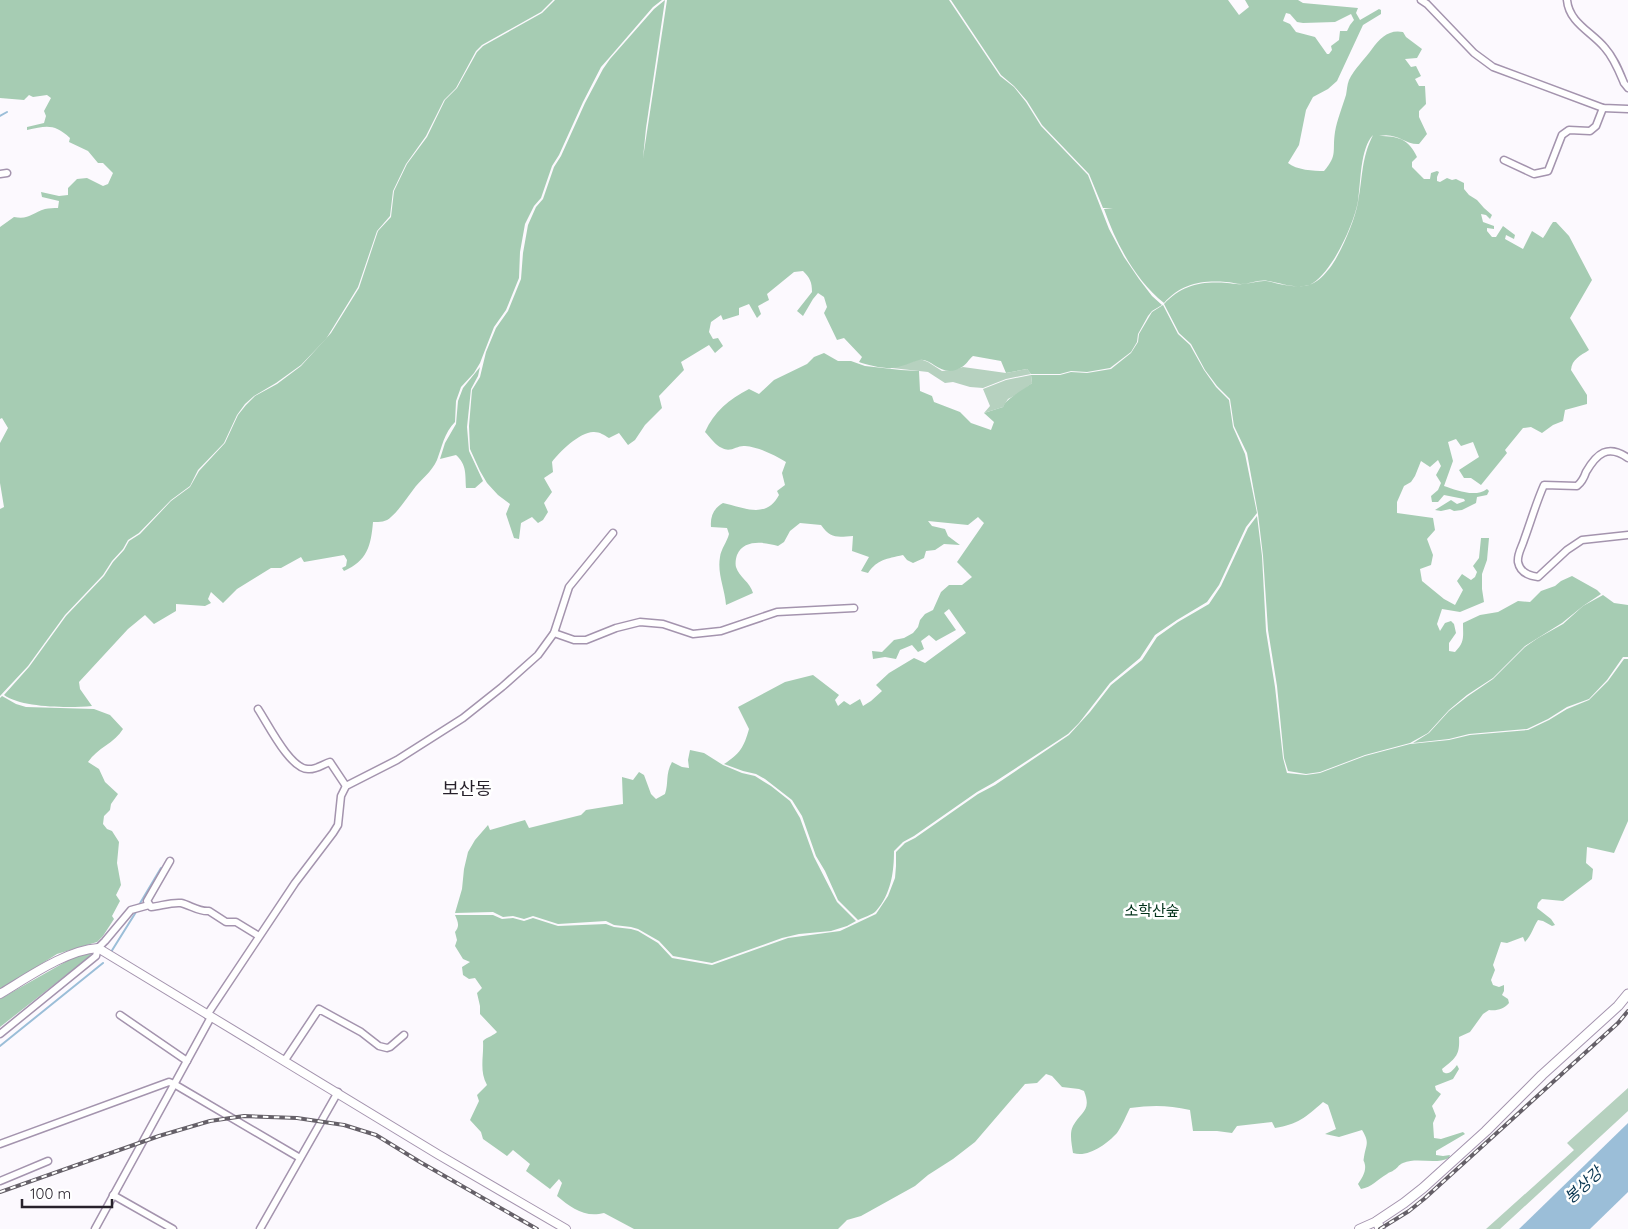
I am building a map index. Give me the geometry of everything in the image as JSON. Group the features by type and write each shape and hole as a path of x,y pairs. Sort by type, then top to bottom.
{"main road":[{"path":"1378,1225 1412,1198 1486,1131 1542,1075 1618,1006 1628,994"}],"street":[{"path":"1421,0 1474,53 1493,67 1603,108 1628,109"},
{"path":"1567,0 1567,6 1572,17 1606,48 1628,88"},
{"path":"1504,160 1534,174 1548,171 1562,135 1569,130 1590,131 1596,126 1603,108"},
{"path":"1628,458 1612,450 1605,452 1590,466 1581,483 1577,486 1544,485 1520,551 1518,565 1526,574 1538,577 1566,550 1582,540 1628,535"},
{"path":"95,1229 187,1061 209,1016 295,883 338,825 341,796 346,786 403,757 463,718 538,655 554,633 569,587 613,533"},
{"path":"554,633 574,640 586,640 616,628 647,622 663,624 693,634 721,631 777,612 854,608"},
{"path":"258,709 296,765 312,769 330,762 346,786"},
{"path":"142,907 170,861"},
{"path":"0,1034 96,956 98,948 131,910 180,903 205,912 209,911 226,922 236,922 260,936"},
{"path":"0,994 68,955 90,948 98,948 338,1092 447,1160 566,1229"},
{"path":"285,1060 319,1008 361,1032 378,1046 390,1047 404,1036"},
{"path":"120,1015 187,1061"},
{"path":"0,1144 169,1082 300,1158"},
{"path":"260,1229 338,1092"},
{"path":"0,1181 48,1161"},
{"path":"113,1195 174,1229"},
{"path":"1360,1229 1378,1225"}],"green space":[{"path":"0,0 553,0 541,12 482,45 476,51 456,88 444,100 426,136 406,164 393,191 390,216 377,231 358,287 326,339 301,365 245,404 237,415 224,443 198,470 190,486 171,500 139,533 128,540 103,575 65,615 28,666 0,696 0,509 4,507 0,483 0,443 8,428 2,418 0,419 0,227 14,217 27,217 45,209 58,208 59,201 42,197 41,192 59,196 68,195 68,188 77,179 87,178 103,186 108,184 113,173 103,163 98,163 88,151 69,142 70,138 59,130 45,127 27,130 27,127 44,123 46,116 44,111 51,98 47,95 33,97 29,95 24,100 0,98"},
{"path":"555,0 662,0 653,7 601,67 552,166 541,198 534,206 525,224 520,252 519,278 506,310 494,327 480,363 474,373 461,387 456,401 455,422 446,435 437,460 389,519 373,522 369,545 363,557 352,567 344,571 342,568 346,566 347,560 344,555 304,562 301,557 281,568 271,568 237,589 223,603 211,592 208,599 211,603 205,606 176,604 176,611 154,624 145,615 128,629 79,682 80,689 92,706 59,707 34,705 4,695 29,667 66,616 104,576 129,541 140,534 171,501 190,487 199,471 225,443 238,415 246,405 255,396 277,384 301,366 331,333 359,288 378,231 391,217 394,191 407,164 427,137 445,100 457,88 477,52 483,46 542,13"},
{"path":"665,0 643,158 667,0 949,0 1000,76 1014,87 1041,126 1088,175 1109,229 1124,257 1152,296 1162,305 1148,316 1131,352 1110,368 1087,372 1071,371 1060,374 1031,374 1027,369 1006,373 1001,361 973,356 962,367 949,371 943,370 924,360 893,368 871,365 859,362 862,357 844,338 837,340 824,313 827,307 824,297 818,293 803,316 797,311 812,292 812,289 810,280 803,271 794,272 767,294 769,300 758,306 761,314 757,318 749,304 739,308 739,315 723,320 721,315 711,322 709,332 713,339 718,338 723,346 715,353 709,345 681,362 684,370 659,396 662,408 645,425 635,440 628,445 619,433 609,438 594,432 577,438 565,448 552,462 553,472 544,478 552,492 544,503 548,512 543,520 538,523 532,517 521,523 519,539 514,538 506,514 510,504 487,483 470,449 469,426 472,390 480,377 486,352 496,328 508,311 521,279 528,225 536,207 543,199 554,167 561,156 585,103 610,59 654,9"},
{"path":"951,0 1228,0 1239,15 1249,7 1245,0 1298,0 1303,3 1358,8 1356,13 1360,20 1379,9 1381,10 1381,14 1363,25 1337,81 1328,89 1313,97 1306,110 1299,145 1288,163 1300,169 1324,171 1333,157 1338,118 1351,76 1382,38 1389,33 1403,32 1406,37 1422,49 1417,58 1405,59 1411,67 1416,66 1421,76 1415,79 1419,86 1425,86 1426,104 1419,111 1419,117 1427,134 1419,144 1410,143 1396,137 1386,135 1379,136 1397,138 1406,142 1417,157 1412,162 1412,167 1424,179 1430,179 1431,173 1437,171 1439,172 1437,181 1440,182 1447,178 1456,179 1464,183 1464,189 1469,195 1492,215 1490,219 1486,215 1481,214 1483,222 1494,226 1494,229 1487,228 1492,237 1496,237 1503,226 1515,235 1514,239 1506,235 1505,239 1523,249 1532,231 1543,238 1553,222 1556,222 1569,236 1592,280 1570,318 1589,350 1575,360 1571,370 1587,395 1587,404 1565,410 1563,421 1542,433 1531,427 1523,428 1505,450 1507,453 1481,485 1471,478 1464,478 1459,470 1479,457 1473,442 1461,446 1456,439 1448,442 1453,461 1444,486 1471,493 1482,492 1487,489 1489,491 1487,495 1477,497 1476,503 1462,510 1435,510 1451,500 1457,504 1465,501 1464,499 1444,495 1438,502 1432,502 1431,496 1438,490 1441,483 1436,475 1441,466 1438,460 1430,467 1421,461 1411,482 1404,486 1397,502 1397,513 1433,518 1435,530 1427,539 1433,555 1431,565 1420,569 1422,581 1444,599 1455,605 1463,590 1457,581 1462,574 1471,580 1475,577 1477,572 1473,566 1479,558 1481,538 1489,538 1487,560 1482,574 1484,602 1460,612 1442,609 1437,624 1440,631 1445,623 1451,621 1454,624 1456,633 1449,643 1449,651 1455,652 1462,642 1463,623 1480,615 1498,612 1518,601 1530,602 1541,591 1555,586 1572,576 1601,594 1562,623 1525,646 1493,678 1467,695 1449,710 1428,733 1410,743 1365,755 1320,772 1306,774 1288,771 1284,758 1277,686 1268,630 1258,514 1247,453 1234,426 1230,399 1205,370 1191,344 1179,333 1164,304 1178,292 1192,286 1209,283 1241,284 1228,282 1200,283 1184,287 1164,303 1135,272 1114,235 1104,209 1113,208 1103,208 1089,174 1042,125 1027,101 1001,75","holes":["1286,13 1290,14 1297,22 1335,22 1351,14 1354,20 1347,31 1340,31 1339,40 1331,46 1332,50 1329,54 1327,54 1315,37 1296,32 1290,24 1283,21","1373,135 1366,152 1358,201 1366,148","1354,215 1348,235 1332,265 1326,273 1315,282 1313,283 1321,277 1342,246","1258,281 1264,281 1241,284"]},
{"path":"1163,305 1178,334 1190,345 1216,387 1229,400 1233,427 1245,454 1257,513 1246,527 1219,585 1207,602 1155,635 1140,658 1110,683 1068,734 903,842 894,851 892,875 888,890 881,904 870,915 858,920 838,900 816,856 802,816 792,800 756,774 724,764 741,750 749,729 738,707 785,682 813,675 839,695 835,700 838,706 844,701 850,705 860,699 863,706 882,691 876,685 889,673 914,658 925,663 966,633 949,609 944,613 956,630 936,641 929,635 921,641 924,649 918,652 912,645 900,650 896,659 885,657 873,659 872,651 882,652 894,640 904,638 913,633 925,614 933,610 941,592 949,585 962,585 972,577 957,562 984,523 978,517 968,525 928,521 932,526 945,529 948,536 960,545 944,544 935,550 926,551 924,558 913,563 903,555 887,559 879,562 868,573 861,571 869,557 852,551 853,536 835,536 828,533 821,525 800,523 790,531 784,542 778,546 767,543 755,543 744,546 740,550 736,558 736,567 753,593 726,605 719,563 729,534 727,528 711,527 713,513 723,503 746,509 761,510 774,503 779,495 777,491 785,485 782,473 786,462 756,448 742,446 725,449 719,447 705,432 718,412 735,397 749,389 759,394 774,380 807,364 814,357 824,353 838,361 851,361 865,366 919,371 920,391 932,396 934,402 960,412 971,423 991,430 994,422 984,413 1003,407 1011,397 1032,383 1031,375 1060,375 1071,372 1087,373 1111,369 1131,353 1138,342 1139,334 1152,312"},
{"path":"920,359 942,371 963,367 1006,373 1027,369 1031,374 1006,379 983,388 970,387 953,382 945,383 928,372 892,368"},
{"path":"480,367 478,376 471,389 467,427 469,451 483,481 475,488 466,488 465,470 460,459 456,455 440,459 445,443 456,424 458,401 463,388"},
{"path":"1031,375 1032,383 1020,393 1008,399 1003,407 984,413 990,406 983,389 1006,380"},
{"name":"소학산숲","path":"1257,516 1262,556 1266,631 1283,758 1287,773 1306,775 1320,773 1365,756 1410,744 1449,740 1470,735 1528,730 1567,709 1589,700 1608,681 1624,659 1628,659 1628,821 1614,853 1587,847 1586,863 1593,869 1592,879 1563,901 1542,899 1538,903 1537,908 1551,919 1555,925 1552,926 1538,920 1525,942 1523,937 1507,943 1501,942 1493,965 1495,970 1491,980 1493,985 1499,987 1504,985 1502,995 1508,999 1509,1003 1503,1008 1489,1010 1483,1014 1470,1032 1459,1037 1459,1048 1456,1056 1442,1069 1443,1072 1451,1072 1457,1065 1459,1069 1453,1079 1435,1086 1436,1090 1441,1094 1432,1106 1436,1116 1433,1123 1434,1138 1441,1139 1463,1132 1465,1134 1436,1151 1436,1155 1450,1155 1449,1158 1438,1161 1409,1161 1403,1163 1371,1185 1361,1189 1358,1184 1365,1170 1366,1138 1362,1130 1339,1137 1325,1134 1336,1129 1328,1105 1323,1102 1296,1122 1275,1128 1272,1122 1237,1126 1232,1133 1193,1131 1190,1110 1160,1106 1130,1108 1117,1133 1108,1141 1091,1152 1085,1154 1073,1153 1071,1132 1086,1107 1084,1091 1062,1087 1052,1076 1046,1074 1037,1083 1025,1084 975,1142 953,1159 915,1186 861,1216 847,1220 838,1229 634,1229 604,1213 584,1213 573,1208 557,1196 562,1183 559,1179 550,1189 526,1171 530,1164 513,1150 507,1156 483,1139 481,1132 470,1120 479,1101 477,1095 487,1085 482,1069 483,1041 497,1032 480,1014 477,993 482,988 475,978 469,979 463,975 462,967 470,962 463,959 455,946 457,940 455,932 458,924 455,915 493,915 502,919 513,918 524,921 533,918 558,926 606,924 638,931 658,943 672,958 712,965 788,938 840,931 876,914 888,896 895,878 896,852 905,843 1069,735 1111,685 1142,660 1157,637 1209,604 1221,586 1248,528"},
{"path":"1603,595 1614,603 1628,605 1628,657 1623,657 1607,680 1589,699 1567,707 1527,729 1469,734 1449,739 1413,743 1429,733 1449,711 1493,679 1525,647 1563,624 1583,606"},
{"path":"2,696 26,707 94,709 110,715 123,729 120,734 96,753 88,762 99,769 105,782 118,794 111,804 110,810 104,816 103,824 112,831 119,842 117,863 121,885 116,895 120,901 112,916 114,919 97,942 57,954 0,990 0,698"},
{"path":"690,750 704,753 723,765 755,776 790,801 800,818 814,857 837,902 856,921 831,931 799,934 782,938 712,963 673,956 659,941 638,929 614,925 606,921 558,924 533,916 524,919 513,916 503,917 493,912 455,913 462,889 468,852 475,840 488,825 490,830 525,820 529,828 581,815 586,810 623,804 622,777 633,780 639,772 644,775 651,794 656,799 665,794 672,762 689,768"},
{"path":"92,951 93,953 88,958 0,1027 0,999 74,957"},
{"path":"1628,1088 1628,1111 1500,1229 1486,1229 1574,1150 1567,1143"}],"water":[{"name":"봉상강","path":"1628,1123 1628,1192 1590,1229 1519,1229"}],"waterway":[{"path":"0,116 7,112"},
{"path":"139,905 161,868"},
{"path":"111,952 136,912"},
{"path":"0,1046 103,963"}],"railway":[{"path":"1380,1229 1424,1199 1618,1023 1628,1011"},
{"path":"0,1192 159,1136 210,1121 244,1116 297,1118 344,1125 376,1135 537,1229"}],"district":[{"name":"보산동","path":"467,789"}]}
